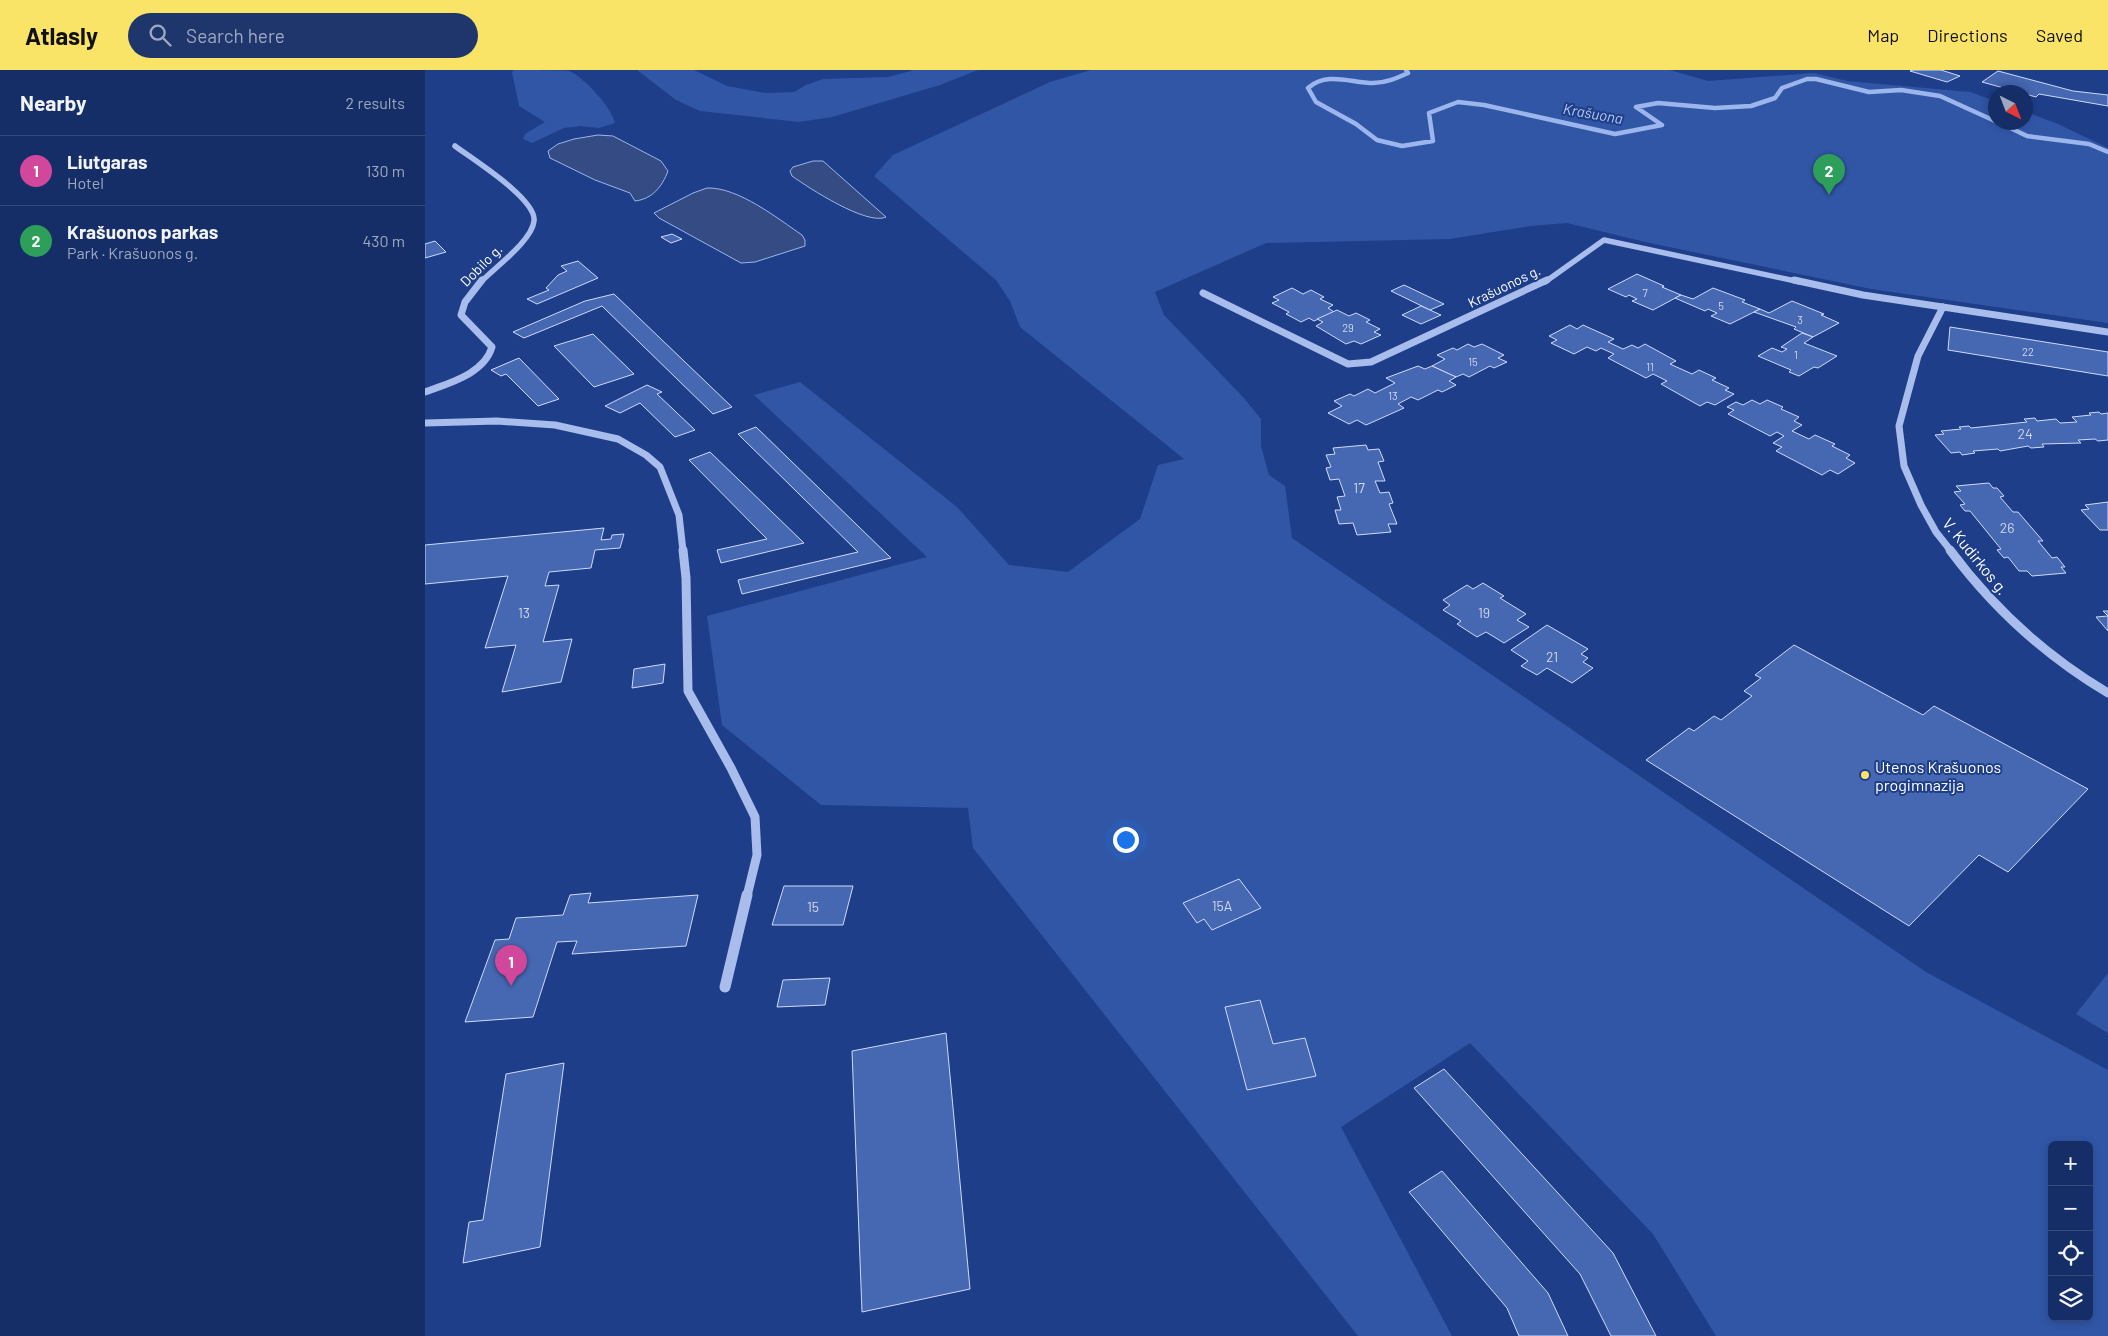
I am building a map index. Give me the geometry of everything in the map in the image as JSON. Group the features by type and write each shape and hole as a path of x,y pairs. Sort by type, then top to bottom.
{"street":[{"name":"Dobilo g.","path":"425,392 462,376 483,364 491,354 492,347 461,315 461,306 471,290 532,229 535,218 532,210 508,187 455,146"},
{"name":"Krašuonos g.","path":"1203,293 1348,364 1371,362 1543,283 1604,240 1863,296 2108,332"},
{"name":"V. Kudirkos g.","path":"1943,308 1918,356 1899,426 1904,466 1921,505 1936,532 1961,565 2029,638 2081,677 2108,694"},
{"path":"425,423 497,421 555,425 618,439 646,455 661,467 679,515 686,578 687,692 731,768 755,817 757,854 725,987"}],"shaded area":[{"path":"514,70 569,71 597,94 613,116 615,123 599,128 581,126 564,128 532,143 523,139 525,134 545,122 519,106 512,72"},
{"path":"637,70 694,70 727,86 766,93 794,92 823,79 888,77 914,70 978,70 940,85 832,117 799,122 700,111 676,100"},
{"path":"1091,70 1670,70 1708,81 1814,73 1847,81 1970,92 1988,98 1988,130 2033,130 2033,115 2058,124 2108,148 2108,323 1871,289 1645,242 1567,223 1530,226 1450,239 1266,243 1155,292 1164,315 1243,397 1261,419 1261,446 1269,475 1285,486 1292,538 1926,972 2108,1070 2108,1336 1716,1336 1653,1234 1470,1043 1341,1127 1452,1336 1358,1336 973,848 968,808 821,805 722,725 707,616 927,557 754,395 800,382 957,507 1009,565 1068,572 1140,519 1158,465 1184,459 1020,327 1010,301 996,280 874,176 893,155 1050,82"},
{"path":"598,135 613,136 661,161 668,171 656,191 646,198 635,201 630,193 595,180 550,158 548,151 558,144"},
{"path":"813,161 823,161 886,217 877,218 852,211 824,197 792,176 790,171 793,167"},
{"path":"707,188 719,189 744,198 769,212 802,235 805,240 805,246 755,262 741,263 659,218 654,213"},
{"path":"2108,973 2108,1033 2076,1014"}],"building":[{"path":"1941,70 1960,76 1947,82 1910,71"},
{"path":"1998,71 2073,91 2108,95 2108,106 2039,94 2036,97 2033,96 2033,85 1993,85 1982,82"},
{"path":"672,234 682,239 671,243 661,237"},
{"path":"435,241 446,252 425,258 425,244"},
{"path":"578,261 598,278 537,304 527,299 549,290 546,288 558,275 567,271 561,266"},
{"path":"1637,274 1681,295 1653,310 1632,301 1637,299 1629,295 1626,297 1608,289"},
{"path":"1404,285 1444,304 1430,310 1391,291"},
{"path":"1292,288 1303,294 1311,290 1324,297 1320,299 1333,305 1328,308 1334,312 1314,321 1309,318 1301,322 1286,314 1289,312 1272,303 1279,300 1273,297"},
{"path":"1713,288 1745,300 1742,302 1760,309 1730,324 1711,316 1717,313 1708,309 1705,311 1675,298 1681,295 1693,299"},
{"path":"614,294 732,407 713,414 602,306 524,338 513,332 585,301"},
{"path":"1792,301 1824,314 1821,315 1839,323 1813,337 1794,329 1796,327 1754,312 1760,309 1769,313"},
{"path":"1421,306 1441,315 1421,324 1402,315"},
{"path":"1337,310 1349,316 1356,313 1370,320 1366,322 1380,329 1374,332 1381,335 1361,344 1354,341 1346,344 1316,326 1323,322 1317,319"},
{"path":"1570,325 1577,329 1583,325 1614,339 1608,342 1623,349 1632,345 1638,348 1645,344 1676,361 1670,364 1692,374 1699,370 1716,378 1712,380 1729,388 1725,390 1734,394 1715,405 1707,402 1700,406 1661,384 1667,381 1653,374 1646,378 1608,358 1614,354 1601,348 1596,351 1587,347 1574,354 1551,343 1557,340 1549,336"},
{"path":"1950,327 2108,352 2108,376 1948,350"},
{"path":"1802,333 1813,337 1804,343 1837,356 1818,368 1814,367 1799,376 1789,372 1791,370 1758,356 1772,348 1782,352 1787,349 1781,347"},
{"path":"593,334 634,374 594,387 554,346"},
{"path":"1468,344 1474,347 1482,344 1504,355 1498,358 1507,362 1494,368 1490,366 1469,377 1463,374 1456,377 1432,366 1445,359 1437,355 1453,348 1457,350"},
{"path":"519,358 559,399 538,406 506,374 501,376 491,370"},
{"path":"1418,366 1425,369 1432,366 1456,377 1449,381 1456,385 1442,392 1438,390 1418,400 1411,397 1398,404 1404,408 1366,425 1357,420 1349,424 1328,413 1342,406 1334,401 1350,394 1354,396 1368,389 1375,393 1395,383 1386,378"},
{"path":"647,385 662,392 657,394 695,430 675,437 640,403 620,413 605,406"},
{"path":"1752,400 1760,404 1767,400 1783,407 1781,409 1799,417 1794,421 1802,425 1792,431 1809,439 1815,435 1835,444 1832,446 1850,455 1846,458 1855,463 1838,474 1830,470 1822,475 1776,451 1782,447 1773,443 1784,436 1777,432 1770,436 1728,414 1734,410 1727,407 1736,402 1743,405"},
{"path":"2099,412 2101,414 2108,413 2108,440 2078,440 2081,443 2042,444 2044,447 2031,448 2028,446 2000,451 1998,449 1973,451 1975,453 1962,455 1960,452 1951,453 1935,435 1944,434 1941,431 1961,429 1959,427 1969,426 1971,428 2027,422 2024,419 2035,418 2037,421 2056,419 2060,423 2077,422 2072,417"},
{"path":"756,427 891,558 742,594 738,580 858,552 738,434"},
{"path":"1366,445 1368,450 1379,449 1384,461 1378,462 1385,481 1375,481 1380,493 1389,492 1393,503 1389,504 1397,524 1388,524 1391,532 1357,535 1353,523 1339,524 1335,510 1341,510 1337,497 1345,496 1339,479 1330,480 1326,468 1331,467 1326,455 1335,454 1333,448"},
{"path":"710,452 804,543 721,563 717,550 767,539 689,460"},
{"path":"1989,483 1993,488 1997,488 2004,496 2000,497 2013,512 2018,512 2043,541 2038,541 2052,558 2057,557 2065,567 2061,567 2066,573 2032,576 2027,571 2019,571 2008,557 2004,558 1997,550 2001,549 1970,511 1965,511 1960,505 1965,504 1954,492 1961,491 1956,486"},
{"path":"2108,502 2108,530 2100,530 2081,510 2089,509 2085,505"},
{"path":"604,528 601,540 611,539 612,535 624,534 620,548 595,550 591,568 549,572 545,586 559,585 543,642 572,639 561,682 502,692 516,645 485,648 508,576 425,584 425,545"},
{"path":"1483,583 1504,596 1500,598 1526,614 1517,620 1529,627 1504,643 1486,632 1477,637 1457,624 1461,621 1443,610 1450,605 1443,600 1467,585 1473,589"},
{"path":"2108,616 2108,631 2096,617"},
{"path":"1547,625 1588,649 1581,654 1588,658 1583,662 1593,668 1572,683 1547,668 1537,675 1521,666 1528,661 1511,650"},
{"name":"Utenos Krašuonos progimnazija","path":"1794,645 1923,715 1934,706 2088,789 2008,872 1979,855 1909,926 1646,760 1689,728 1694,731 1714,716 1721,720 1752,696 1744,691 1761,678 1755,675"},
{"path":"665,664 663,683 632,688 634,669"},
{"path":"1239,879 1261,908 1212,930 1204,919 1197,923 1183,903"},
{"path":"784,886 853,886 843,925 772,925"},
{"path":"591,893 588,903 698,895 686,946 572,954 577,941 557,942 533,1017 465,1022 495,940 509,939 516,918 563,915 570,895"},
{"path":"830,978 825,1005 777,1007 783,980"},
{"path":"1260,1000 1273,1044 1305,1038 1316,1076 1247,1090 1225,1007"},
{"path":"946,1033 970,1289 862,1312 852,1051"},
{"path":"564,1063 540,1247 463,1263 469,1222 483,1220 506,1074"},
{"path":"1444,1069 1613,1253 1656,1336 1611,1336 1580,1274 1414,1088"},
{"path":"1442,1171 1548,1293 1568,1336 1519,1336 1507,1308 1409,1192"}],"waterway":[{"name":"Krašuona","path":"1406,70 1408,73 1382,82 1365,83 1331,79 1315,83 1308,88 1316,102 1356,124 1377,140 1402,146 1433,141 1429,113 1458,102 1484,105 1615,134 1662,125 1636,107 1658,103 1715,108 1751,106 1775,98 1782,88 1807,79 1816,79 1869,92 1901,90 1940,96 1988,118"},
{"name":"Krašuona","path":"2015,130 2027,136 2089,144 2108,152"}],"place":[{"name":"Krašuonos parkas","path":"1829,195"},
{"name":"Utenos Krašuonos progimnazija","path":"1865,775"},
{"name":"Liutgaras","path":"511,986"}]}
